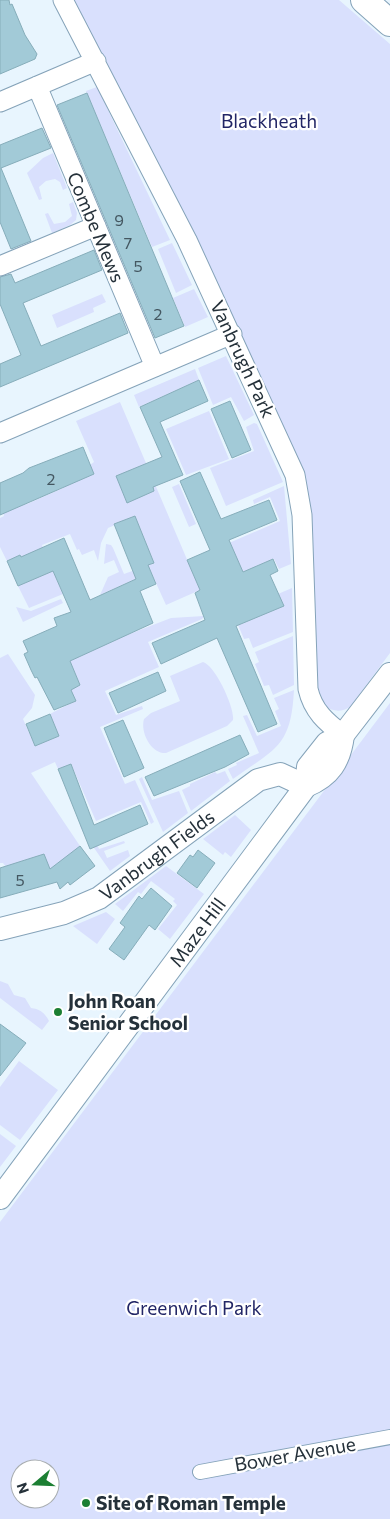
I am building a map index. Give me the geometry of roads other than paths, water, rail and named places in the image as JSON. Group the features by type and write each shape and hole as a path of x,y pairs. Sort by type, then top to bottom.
{"main road":[{"path":"364,0 390,23"}],"street":[{"name":"Vanbrugh Park","path":"64,0 183,231 295,474 302,515 308,689 315,709 324,720 343,735"},
{"path":"0,102 96,61"},
{"name":"Combe Mews","path":"38,86 155,367"},
{"path":"0,266 96,226"},
{"path":"0,433 232,334"},
{"name":"Maze Hill","path":"0,1198 306,786 323,779 341,754 343,735 390,674"},
{"name":"Vanbrugh Fields","path":"0,929 64,913 99,898 258,780 280,774 306,786"},
{"name":"Bower Avenue","path":"200,1472 390,1437"}],"place":[{"name":"John Roan Senior School","path":"58,1012"},
{"name":"Site of Roman Temple","path":"86,1503"}],"park label":[{"name":"Blackheath","path":"269,121"},
{"name":"Greenwich Park","path":"194,1308"}]}
